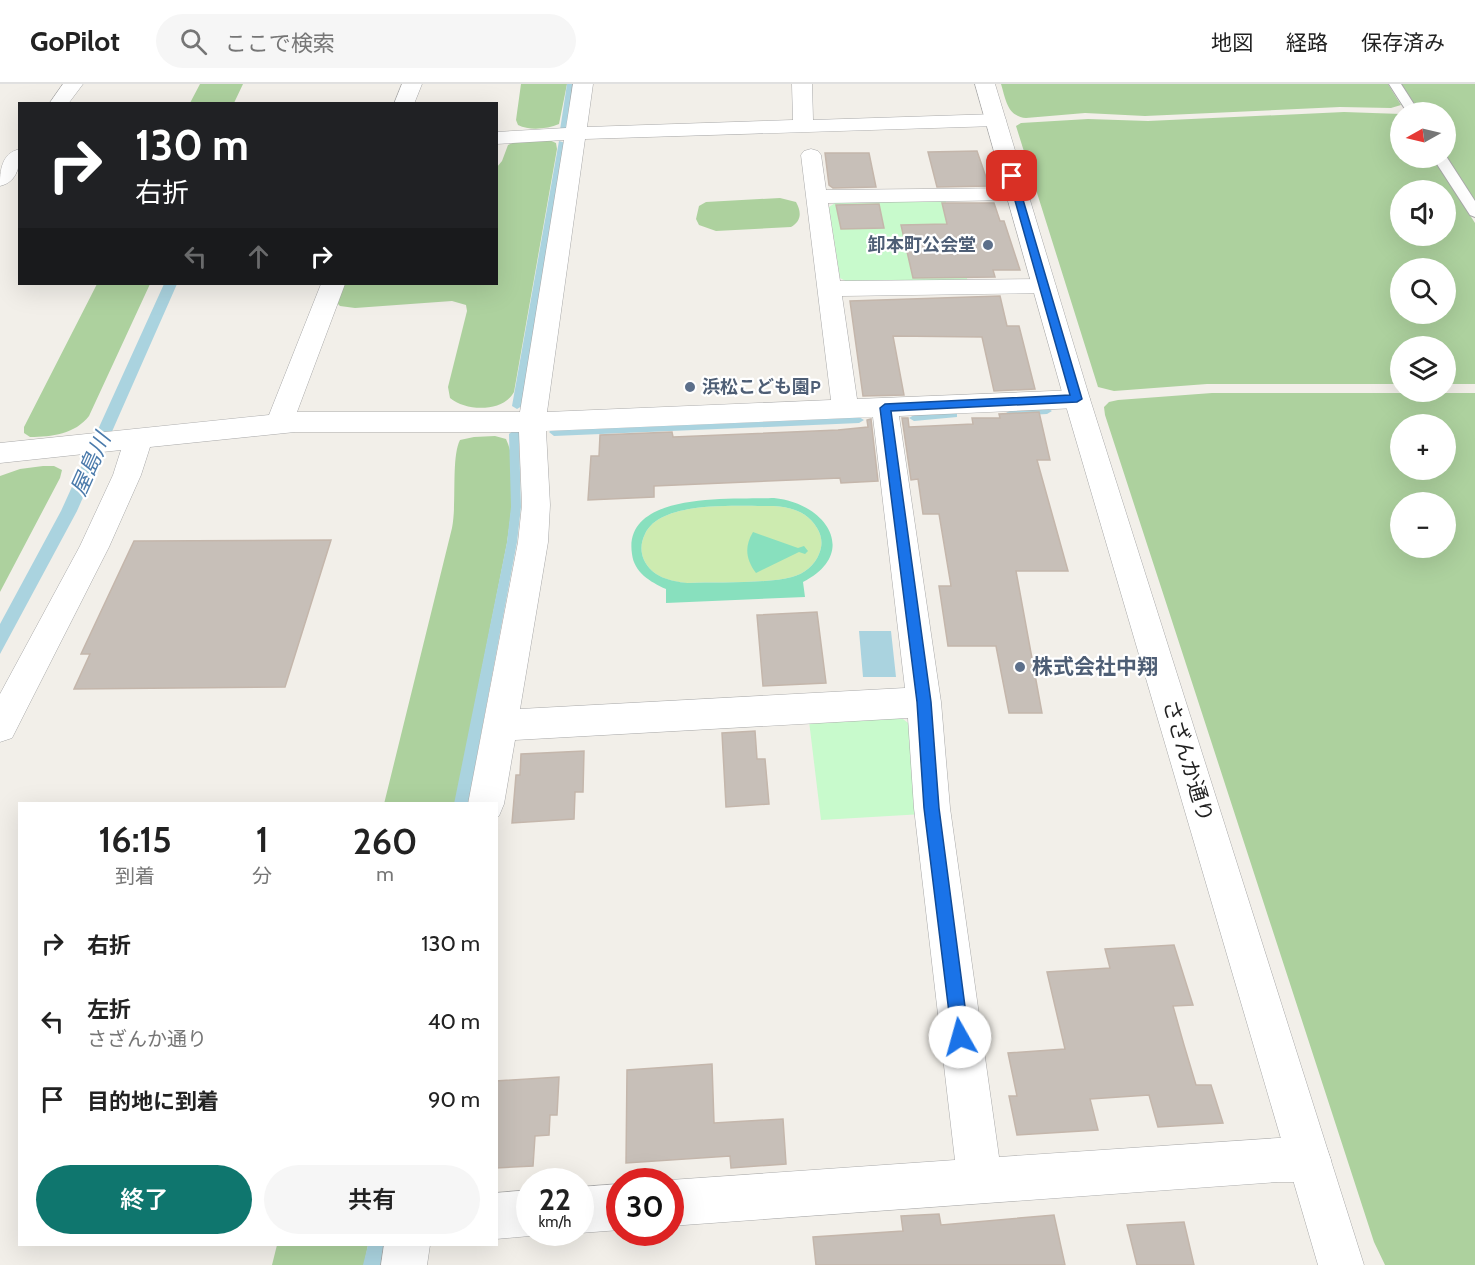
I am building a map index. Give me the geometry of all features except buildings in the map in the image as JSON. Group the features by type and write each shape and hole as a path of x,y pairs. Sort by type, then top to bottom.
{"street":[{"path":"60,102 73,84"},
{"path":"405,102 412,84"},
{"path":"486,802 534,533 536,471 532,422 583,84"},
{"path":"802,84 801,102 804,126"},
{"name":"さざんか通り","path":"985,84 1077,399 1341,1265"},
{"path":"498,138 577,133 996,120"},
{"path":"812,155 845,409"},
{"path":"0,180 14,158"},
{"path":"817,197 1017,194"},
{"path":"279,423 333,285"},
{"path":"830,289 1044,286"},
{"path":"0,453 279,423 532,422 1077,399"},
{"path":"885,408 924,702 932,808 980,1181"},
{"path":"0,727 94,547 127,475 131,439"},
{"path":"500,725 924,702"},
{"path":"684,1202 1309,1160"},
{"path":"498,1216 516,1214"},
{"path":"404,1265 407,1246"}],"lane":[{"path":"1395,84 1407,102"},
{"path":"1446,168 1475,212"}],"green space":[{"path":"200,84 243,84 234,102 191,102"},
{"path":"521,84 567,84 559,124 539,129 518,125 516,120"},
{"path":"1001,84 1388,84 1399,102 1390,102 1390,108 1340,107 1145,116 1085,113 1026,118 1011,111"},
{"path":"1401,84 1475,84 1475,202 1454,168 1456,168 1456,102 1413,102"},
{"path":"1344,112 1390,114 1390,168 1439,168 1447,180 1390,180 1390,246 1456,246 1456,194 1475,223 1475,384 1456,384 1456,336 1390,336 1390,384 1207,384 1114,391 1098,387 1016,126 1021,123 1088,119 1148,121"},
{"path":"549,140 556,143 557,149 514,392 502,403 475,408 457,403 450,398 448,387 467,311 466,305 452,301 355,308 340,306 334,300 339,288 344,285 498,285 498,166 508,145 515,142"},
{"path":"780,198 796,202 798,206 799,219 791,227 716,231 699,225 696,219 699,206 706,202"},
{"path":"945,199 968,282 851,284 840,278 829,207 838,201"},
{"path":"96,285 150,285 89,416 70,431 47,436 30,437 24,433 24,427"},
{"path":"1212,393 1390,393 1390,402 1456,402 1456,393 1475,393 1475,1265 1385,1265 1374,1242 1105,415 1104,407 1109,402"},
{"path":"495,436 506,439 512,462 512,504 507,543 455,802 384,802 452,528 457,448 460,440"},
{"path":"54,466 62,470 60,478 0,592 0,476 20,469"},
{"path":"774,498 793,502 808,509 821,519 829,531 833,544 830,557 820,570 803,582 805,597 666,603 666,589 644,576 633,560 634,533 645,519 663,509 710,500","holes":["703,507 780,507 804,514 817,528 821,537 820,551 815,562 796,576 755,582 687,583 657,574 647,566 644,560 642,547 645,534 654,523 667,515"]},
{"path":"774,506 793,509 804,514 820,534 821,547 817,558 801,574 755,582 686,583 657,574 647,566 644,560 642,547 645,534 654,523 667,515 703,507"},
{"path":"753,532 798,548 804,546 808,551 805,554 799,552 756,573 747,553"},
{"path":"899,716 912,726 923,814 821,820 809,721"},
{"path":"277,1246 368,1246 364,1265 272,1265"}],"water":[{"name":"屋島川","path":"164,285 177,285 77,511 0,654 0,624 61,511"},
{"path":"859,631 891,631 896,677 863,677"}],"waterway":[{"path":"564,130 570,84"},
{"path":"517,406 562,143"},
{"path":"1011,413 1047,411"},
{"path":"914,418 954,415"},
{"path":"554,432 859,420"},
{"path":"461,802 512,542 516,507 514,434 519,434"},
{"path":"372,1265 376,1246"}],"place":[{"name":"卸本町公会堂","path":"988,245"},
{"name":"浜松こども園P","path":"690,387"},
{"name":"株式会社中翔","path":"1020,667"}],"route":[{"path":"960,1037 932,808 924,702 885,408 1077,399 1012,176"}]}
